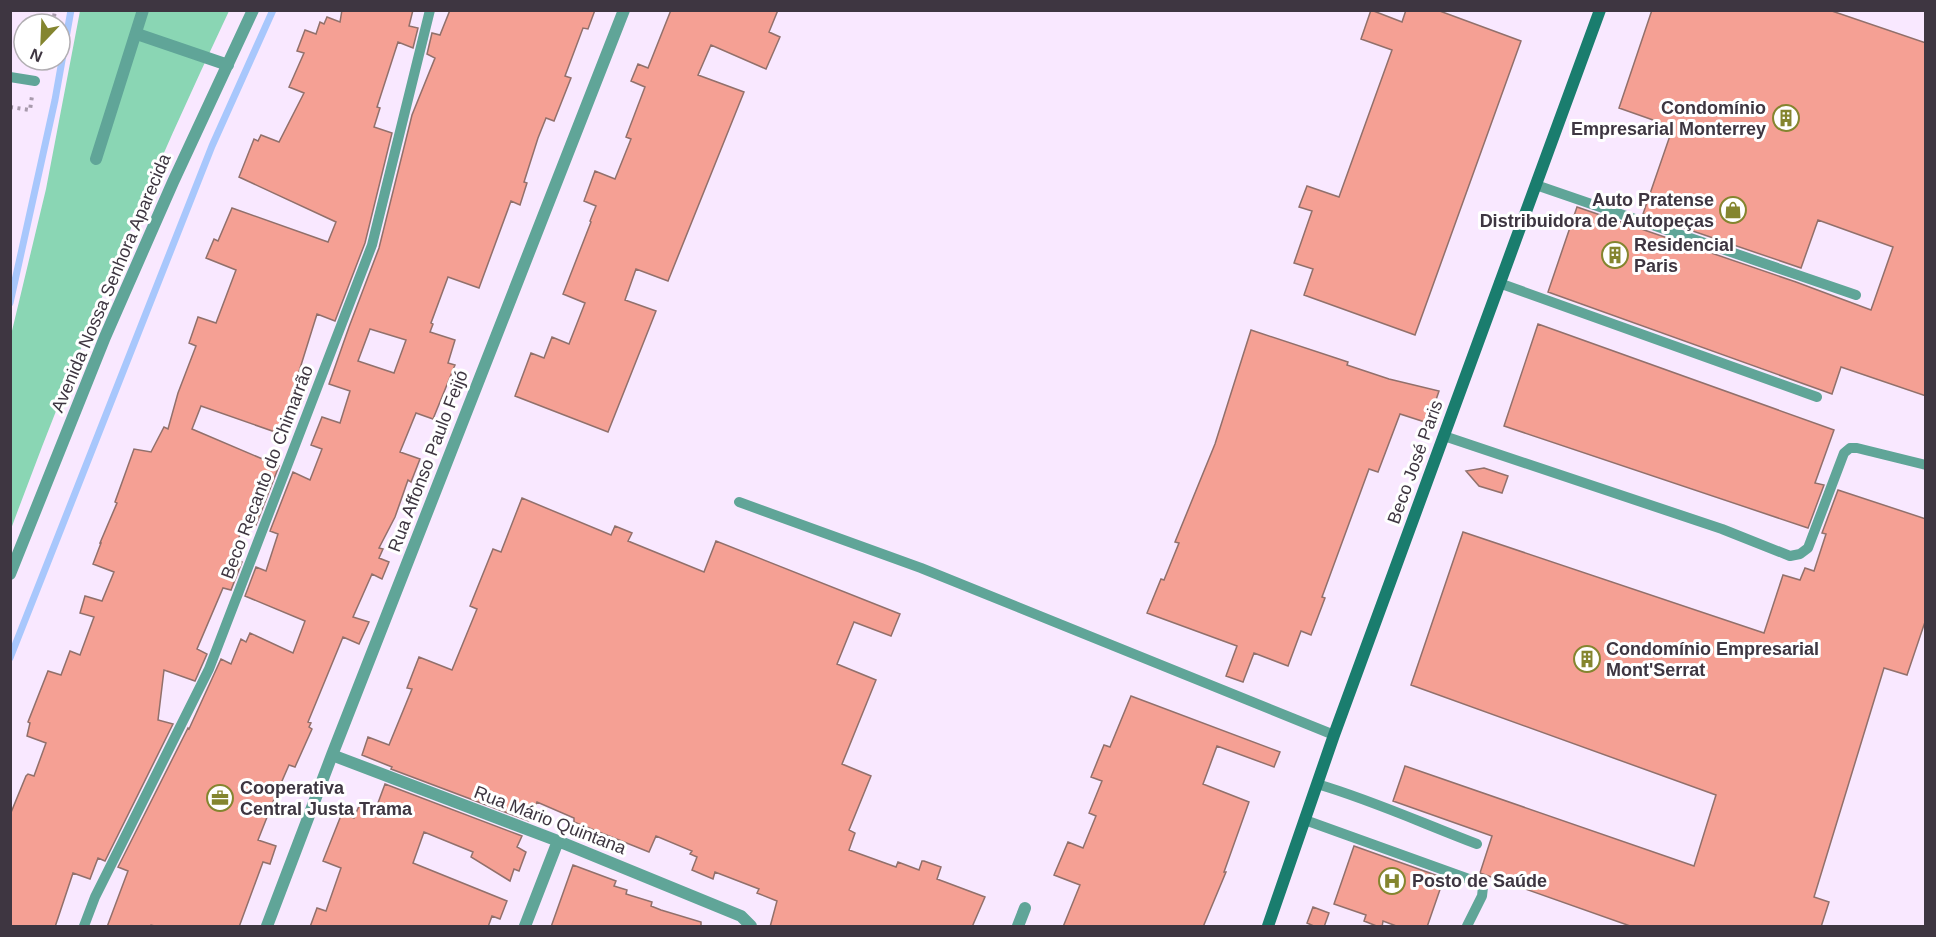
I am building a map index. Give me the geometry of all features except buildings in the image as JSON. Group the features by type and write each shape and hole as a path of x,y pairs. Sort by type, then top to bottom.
{"street":[{"path":"96,159 143,10"},
{"name":"Avenida Nossa Senhora Aparecida","path":"10,574 105,337 173,182 254,10"},
{"name":"Rua Affonso Paulo Feijó","path":"267,927 332,755 624,10"},
{"name":"Beco José Paris","path":"1268,927 1334,735 1600,10"},
{"path":"137,34 228,65"},
{"name":"Rua Mário Quintana","path":"332,755 558,841 741,916 751,927"},
{"path":"525,927 558,841"},
{"path":"1018,927 1025,908"}],"lane":[{"name":"Beco Recanto do Chimarrão","path":"84,927 95,897 209,669 372,245 430,10"},
{"path":"10,77 35,81"},
{"path":"1536,185 1856,295"},
{"path":"1499,283 1816,397"},
{"path":"1444,436 1722,529 1790,556 1800,554 1808,548 1844,453 1850,448 1926,465"},
{"path":"739,502 921,568 1334,735"},
{"path":"1317,784 1359,796 1388,810 1477,844"},
{"path":"1305,820 1480,884 1483,887 1482,896 1467,927"}],"green space":[{"path":"80,11 229,11 114,267 11,529 11,335 46,189 68,72 72,72 72,53"}],"waterway":[{"path":"10,303 55,100 71,10"},
{"path":"10,658 212,146 273,10"}],"place":[{"name":"Condomínio Empresarial Monterrey","path":"1786,118"},
{"name":"Auto Pratense Distribuidora de Autopeças","path":"1733,210"},
{"name":"Residencial Paris","path":"1615,255"},
{"name":"Condomínio Empresarial Mont'Serrat","path":"1587,659"},
{"name":"Cooperativa Central Justa Trama","path":"220,798"},
{"name":"Posto de Saúde","path":"1392,881"}]}
